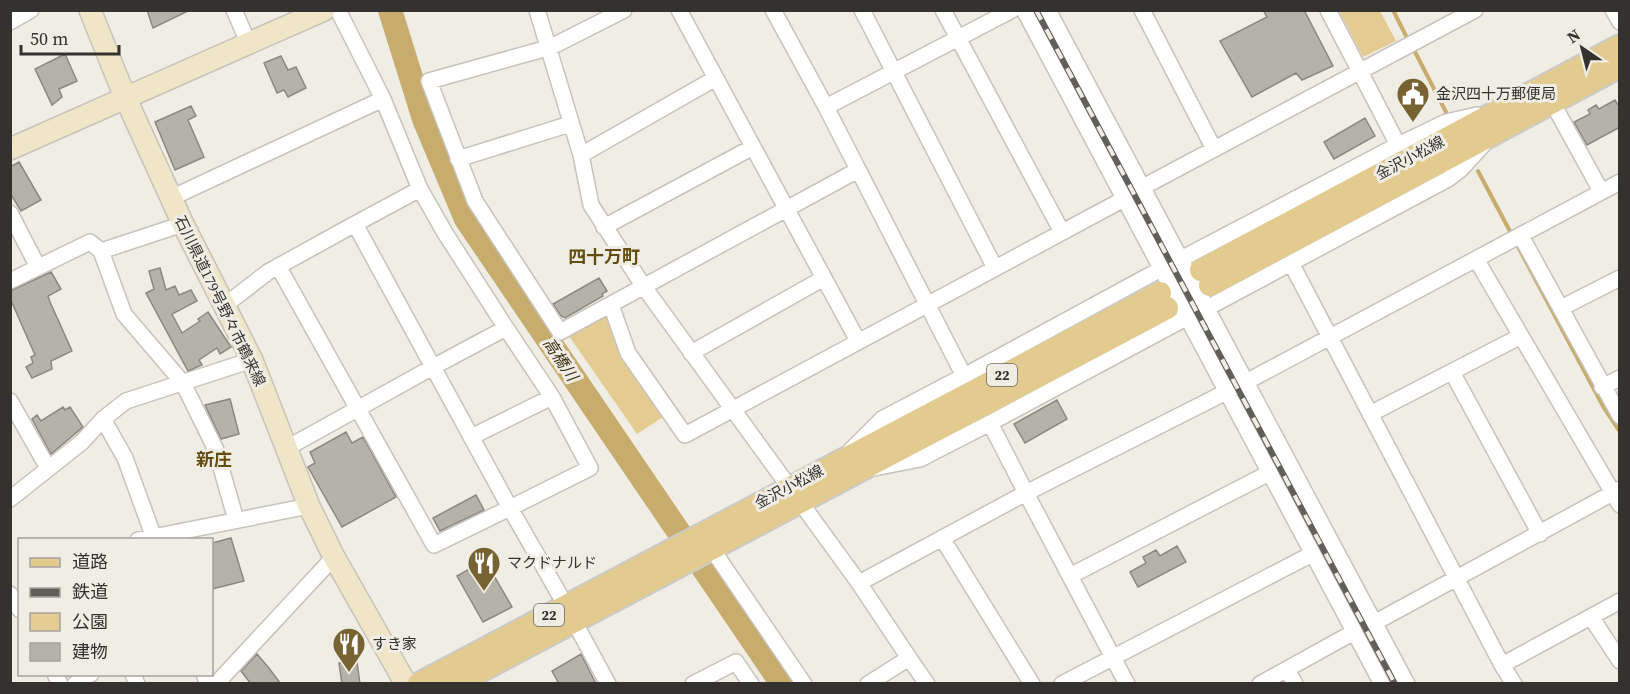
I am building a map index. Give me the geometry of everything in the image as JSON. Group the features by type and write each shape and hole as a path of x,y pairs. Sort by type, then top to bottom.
{"main road":[{"name":"石川県道179号野々市鶴来線","path":"90,10 125,97 183,224 252,360 309,506 334,557 406,684"},
{"path":"10,149 324,10"},
{"name":"金沢小松線","path":"1205,278 1496,121 1620,46"},
{"name":"金沢小松線","path":"1496,121 1552,102 1620,66"},
{"name":"金沢小松線","path":"706,545 851,464 1171,306"},
{"name":"22","path":"455,684 570,614 682,554 706,545"},
{"name":"22","path":"419,684 570,614"}],"street":[{"path":"10,22 31,10"},
{"path":"234,10 248,42"},
{"path":"278,266 434,545 590,468 552,397 445,233 420,189 383,99 338,10"},
{"path":"537,10 551,47 570,124 581,155 591,205 644,287 859,583 927,684"},
{"path":"624,10 551,47 429,81 476,201 560,332 858,170"},
{"path":"679,10 858,341"},
{"path":"773,10 826,107 964,376"},
{"path":"862,10 995,267"},
{"path":"943,10 1062,232"},
{"path":"826,107 1012,10"},
{"path":"1024,10 1161,269 1171,306 1226,393 1382,684"},
{"path":"1048,10 1407,684"},
{"path":"1142,10 1214,149"},
{"path":"1328,10 1398,145"},
{"path":"1143,187 1411,45 1455,15 1475,10"},
{"path":"1613,10 1620,22"},
{"path":"581,155 716,78"},
{"path":"171,198 383,99"},
{"path":"1552,102 1601,191"},
{"path":"1181,259 1446,122 1496,121"},
{"path":"1207,308 1448,179 1461,170 1496,121"},
{"path":"459,159 570,124"},
{"path":"604,227 753,147"},
{"path":"859,583 1026,493 1226,393 1620,182"},
{"path":"224,306 278,266 420,189"},
{"path":"611,305 628,353 685,435 1124,198"},
{"path":"10,213 38,267"},
{"path":"101,251 183,224"},
{"path":"355,224 608,684"},
{"path":"1516,238 1561,308 1602,387 1620,416"},
{"path":"10,281 90,242 101,251 124,314 183,383 216,450 236,520"},
{"path":"1374,623 1540,534 1617,496 1476,259"},
{"path":"1291,263 1456,579 1514,684"},
{"path":"851,464 882,419 1161,269"},
{"path":"691,353 824,278"},
{"path":"1561,308 1620,278"},
{"path":"851,464 900,465 920,459 990,423 1171,306"},
{"path":"285,449 507,328"},
{"path":"1370,414 1521,336"},
{"path":"10,499 82,442 103,419 126,401 252,360"},
{"path":"1452,372 1540,534"},
{"path":"1602,387 1620,378"},
{"path":"471,437 552,397"},
{"path":"10,401 48,468"},
{"path":"103,419 125,458 146,538 309,506"},
{"path":"990,423 1127,684"},
{"path":"1070,576 1269,473"},
{"path":"942,538 1032,684"},
{"path":"706,545 804,684"},
{"path":"1062,684 1312,554"},
{"path":"216,684 334,557"},
{"path":"10,593 18,607"},
{"path":"1502,665 1620,601"},
{"path":"1591,617 1620,661"},
{"path":"1260,684 1354,632"},
{"path":"868,684 909,658"},
{"path":"693,684 736,662 751,684"},
{"path":"1287,669 1295,684"},
{"path":"75,684 89,676"}],"green space":[{"path":"1339,11 1380,11 1396,41 1363,57"},
{"path":"606,316 622,360 663,417 637,434 569,336"}],"building":[{"path":"147,10 190,10 153,28"},
{"path":"1263,10 1304,10 1333,66 1302,80 1296,73 1252,97 1220,41 1267,17"},
{"path":"65,54 77,81 59,89 62,97 52,105 35,69"},
{"path":"281,56 288,70 296,67 306,88 288,97 284,90 277,93 264,63"},
{"path":"1615,100 1620,108 1620,127 1587,145 1574,122 1590,114 1588,110 1596,105 1599,109"},
{"path":"191,106 196,116 188,120 204,157 175,170 155,122"},
{"path":"1365,118 1375,136 1334,159 1324,142"},
{"path":"19,162 41,200 21,211 10,193 10,167"},
{"path":"160,268 166,290 175,286 179,295 191,290 197,301 172,314 182,333 200,321 198,319 208,312 231,347 220,354 217,348 199,360 202,365 188,371 146,293 154,289 149,271"},
{"path":"51,272 61,289 48,296 72,351 51,361 52,369 32,378 26,367 33,363 31,357 35,355 10,298 10,291"},
{"path":"599,278 607,291 602,294 603,296 565,318 561,316 553,304"},
{"path":"230,399 239,434 221,439 205,405"},
{"path":"1057,400 1067,419 1025,443 1014,424"},
{"path":"63,407 65,410 70,407 83,427 51,454 32,419 37,415 41,421"},
{"path":"346,432 352,443 363,437 396,497 342,527 308,467 315,463 310,452"},
{"path":"476,495 484,510 440,531 433,518"},
{"path":"231,538 244,581 213,589 213,543"},
{"path":"1177,546 1186,562 1138,587 1130,572 1146,563 1143,557 1156,550 1160,556"},
{"name":"マクドナルド","path":"485,560 512,607 483,622 457,576"},
{"path":"257,654 281,684 251,684 241,671"},
{"path":"581,654 596,684 559,684 552,671"},
{"name":"すき家","path":"357,662 360,684 342,684 339,663"}],"waterway":[{"name":"高橋川","path":"390,10 424,119 466,219 782,684"},
{"path":"1393,10 1409,42"},
{"path":"1413,48 1446,112"},
{"path":"1478,171 1513,237"},
{"path":"1516,243 1604,408 1620,432"}],"tunnel":[{"path":"1167,308 1210,285"}],"railway":[{"path":"1036,10 1395,684"}],"place":[{"name":"金沢四十万郵便局","path":"1413,123"},
{"name":"マクドナルド","path":"484,592"},
{"name":"すき家","path":"349,673"}],"district":[{"name":"四十万町","path":"604,257"},
{"name":"新庄","path":"214,460"}]}
